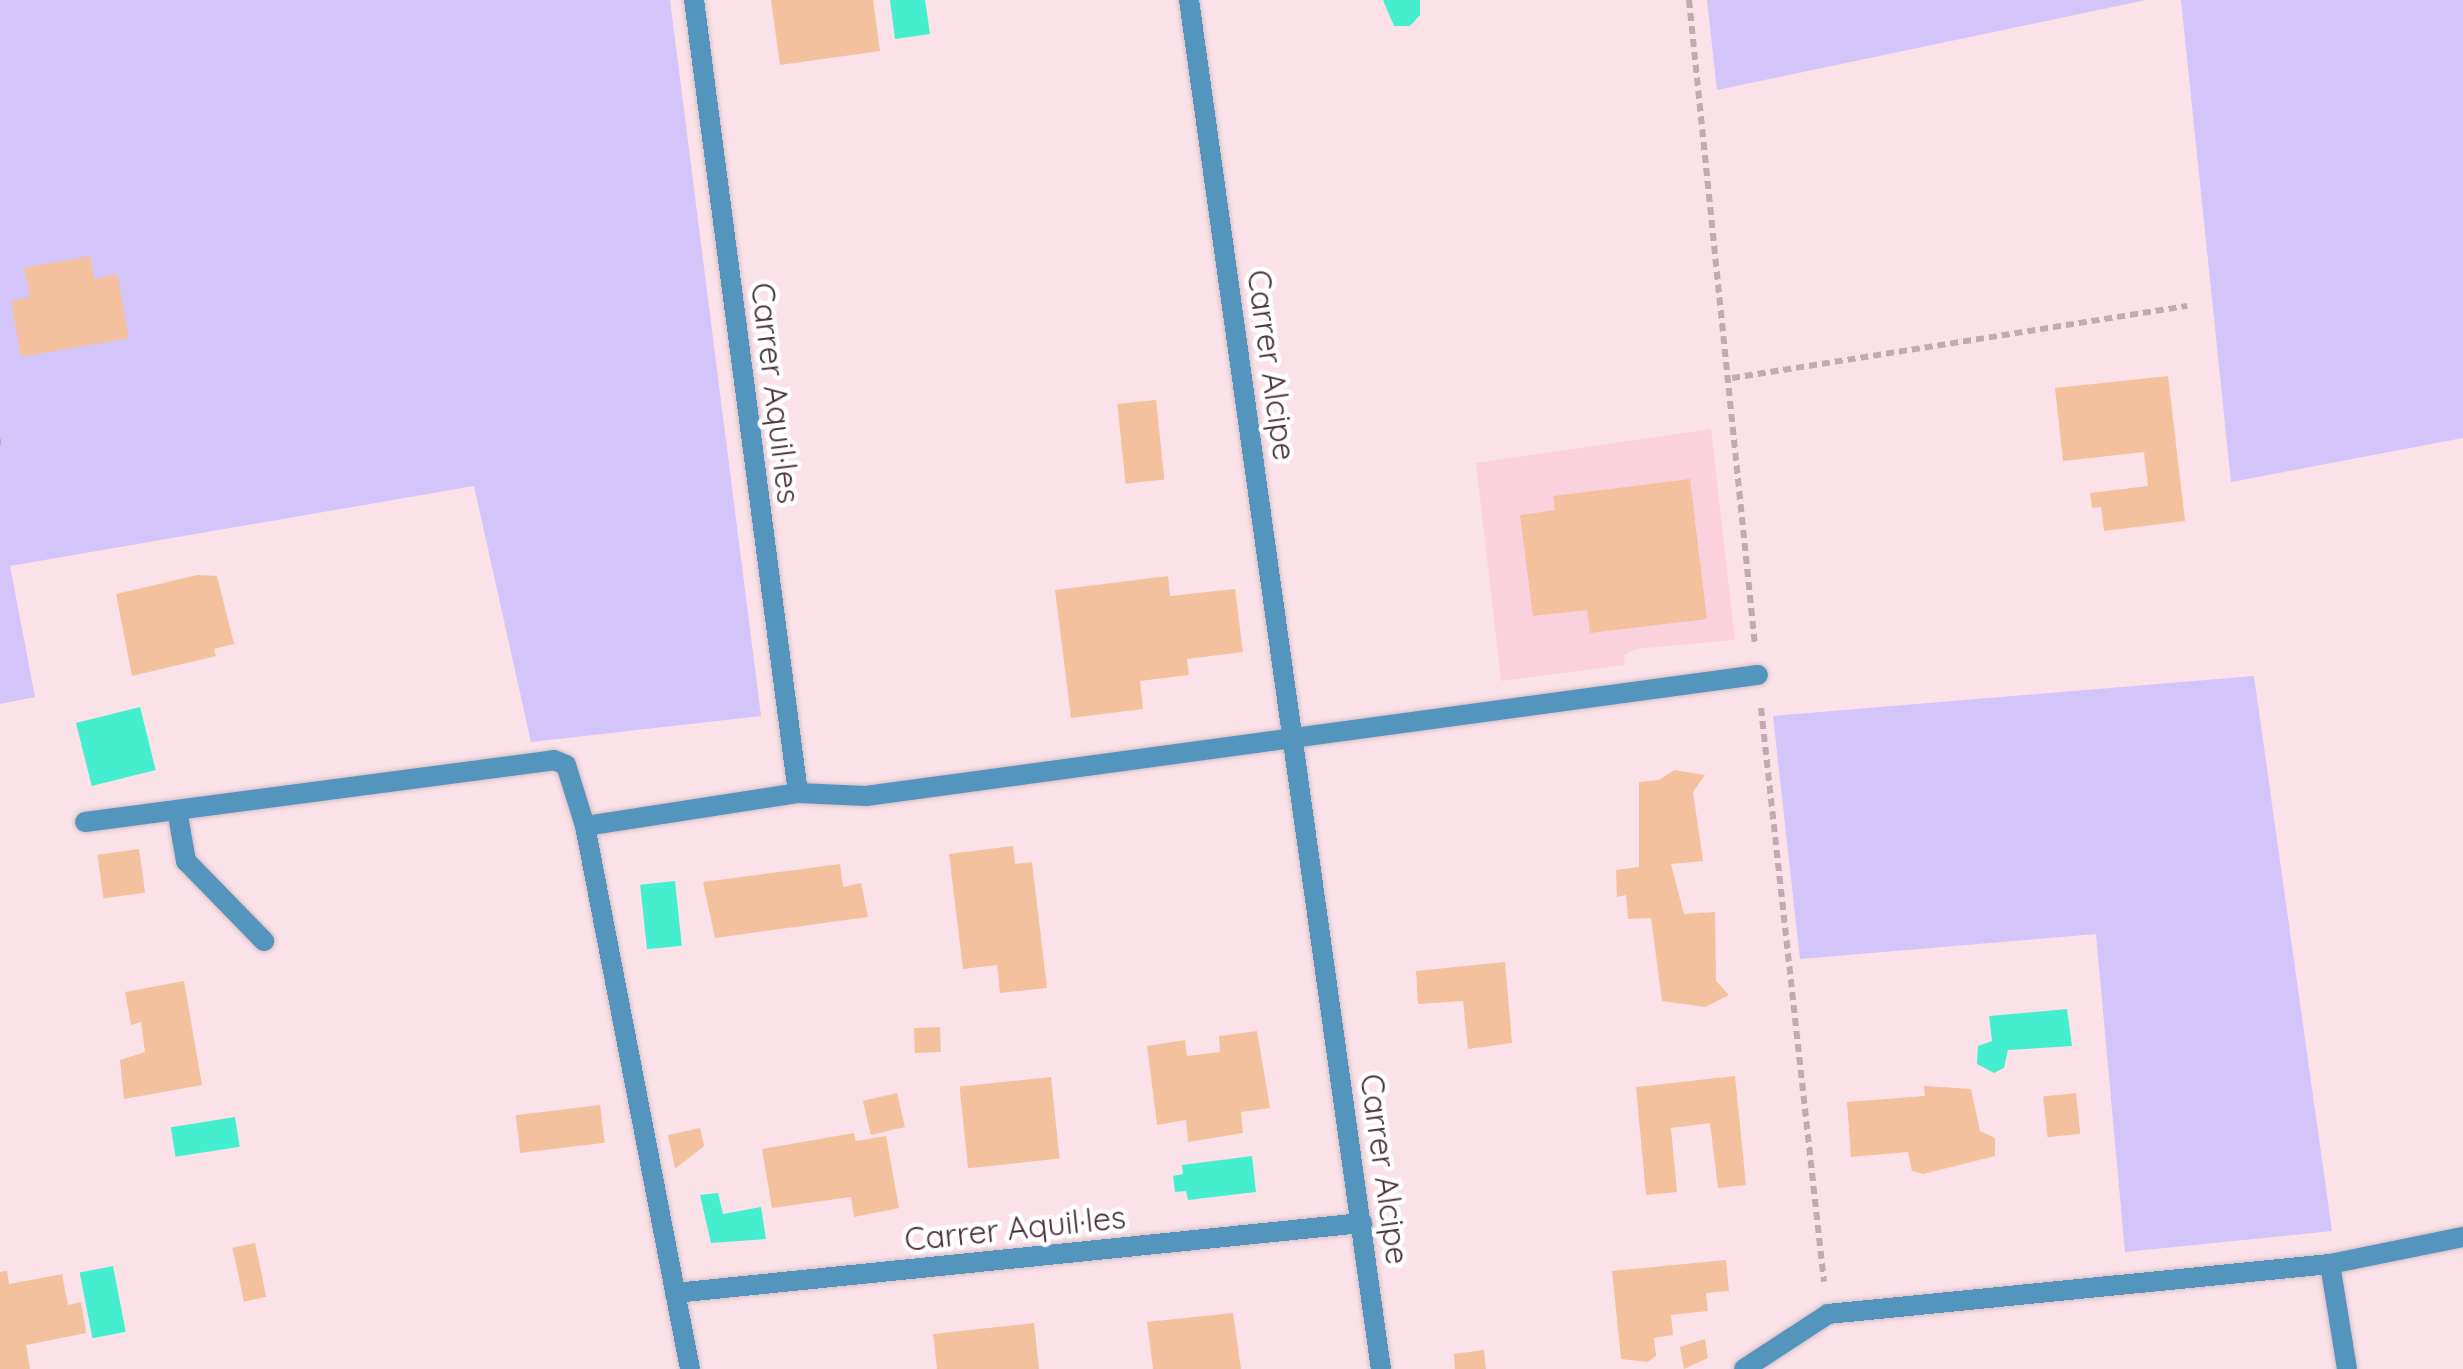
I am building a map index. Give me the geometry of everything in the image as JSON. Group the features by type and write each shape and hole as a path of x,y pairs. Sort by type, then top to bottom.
{"street":[{"name":"Carrer Aquil·les","path":"694,0 798,793"},
{"name":"Carrer Alcipe","path":"1189,0 1296,738 1381,1369"},
{"path":"585,826 798,793 866,796 1758,675"},
{"path":"85,822 554,760 566,765 585,826 690,1369"},
{"path":"177,810 186,861 264,942"},
{"name":"Carrer Aquil·les","path":"675,1294 1362,1223"},
{"path":"1744,1369 1828,1314 2330,1264 2463,1237"},
{"path":"2330,1264 2347,1369"}],"path":[{"path":"1732,378 2187,306"}],"shaded area":[{"path":"0,0 670,0 761,716 531,742 474,486 10,566 35,697 0,704"},
{"path":"890,0 925,0 930,34 895,39"},
{"path":"1383,0 1420,0 1420,15 1410,26 1394,26"},
{"path":"1707,0 2146,0 1717,90"},
{"path":"2181,0 2463,0 2463,438 2231,482"},
{"path":"1711,429 1735,640 1635,649 1624,655 1625,665 1501,681 1476,463"},
{"path":"2254,676 2332,1231 2125,1252 2096,934 1800,959 1773,716"},
{"path":"140,707 156,770 92,786 76,723"},
{"path":"675,881 682,946 647,949 640,885"},
{"path":"2067,1009 2072,1046 2008,1050 2004,1068 1994,1073 1977,1064 1978,1046 1992,1041 1989,1016"},
{"path":"235,1117 240,1147 175,1157 171,1127"},
{"path":"1252,1156 1256,1192 1188,1200 1186,1191 1175,1192 1173,1176 1183,1174 1182,1165"},
{"path":"718,1193 723,1214 761,1207 766,1239 711,1243 700,1195"},
{"path":"113,1266 126,1332 92,1338 80,1272"}],"building":[{"path":"771,0 873,0 880,51 780,65"},
{"path":"90,256 94,279 117,274 129,338 21,357 11,301 30,297 24,268"},
{"path":"2168,376 2185,521 2104,531 2101,507 2092,508 2090,493 2148,486 2144,452 2063,461 2055,388"},
{"path":"1156,400 1164,480 1126,484 1117,404"},
{"path":"1690,479 1707,619 1590,633 1587,610 1533,616 1520,515 1555,510 1553,496"},
{"path":"198,575 217,576 234,644 214,649 216,656 132,676 116,594"},
{"path":"1168,576 1170,596 1235,589 1243,652 1187,659 1189,675 1140,681 1143,709 1071,718 1055,590"},
{"path":"1674,770 1705,775 1693,792 1703,861 1671,864 1684,914 1715,912 1716,981 1729,995 1705,1007 1662,1001 1651,918 1628,919 1626,895 1617,897 1616,870 1639,867 1639,782 1659,780"},
{"path":"1013,846 1015,864 1032,862 1047,988 1000,993 997,965 963,969 949,854"},
{"path":"139,849 145,893 104,898 97,855"},
{"path":"840,864 843,887 861,883 868,917 715,938 703,882"},
{"path":"1505,962 1512,1043 1468,1049 1463,1001 1418,1004 1416,971"},
{"path":"184,981 202,1085 124,1099 120,1060 145,1052 141,1022 131,1025 125,992"},
{"path":"940,1027 941,1052 915,1053 914,1028"},
{"path":"1257,1031 1270,1108 1241,1112 1243,1133 1188,1142 1186,1120 1157,1125 1147,1046 1185,1040 1187,1056 1220,1052 1219,1036"},
{"path":"1735,1076 1746,1185 1718,1188 1710,1123 1671,1128 1677,1192 1646,1195 1636,1087"},
{"path":"1051,1077 1060,1159 968,1168 960,1087"},
{"path":"1924,1086 1971,1089 1980,1131 1995,1138 1995,1156 1923,1174 1912,1171 1908,1152 1851,1157 1847,1102 1925,1096"},
{"path":"897,1093 905,1127 871,1135 863,1101"},
{"path":"2076,1093 2080,1134 2047,1137 2043,1096"},
{"path":"600,1105 605,1143 520,1153 516,1115"},
{"path":"700,1128 704,1146 675,1169 668,1135"},
{"path":"854,1133 856,1141 886,1136 899,1208 854,1217 851,1197 772,1208 762,1149"},
{"path":"255,1243 266,1297 244,1302 233,1248"},
{"path":"1726,1260 1729,1291 1706,1293 1708,1311 1671,1315 1673,1335 1654,1338 1656,1356 1647,1362 1621,1359 1612,1271"},
{"path":"7,1271 9,1284 62,1274 68,1305 81,1302 86,1333 26,1345 30,1369 0,1369 0,1272"},
{"path":"1233,1313 1241,1369 1153,1369 1147,1322"},
{"path":"1034,1323 1039,1369 937,1369 933,1334"},
{"path":"1705,1339 1708,1358 1684,1369 1680,1347"},
{"path":"1484,1350 1486,1369 1455,1369 1454,1354"}]}
